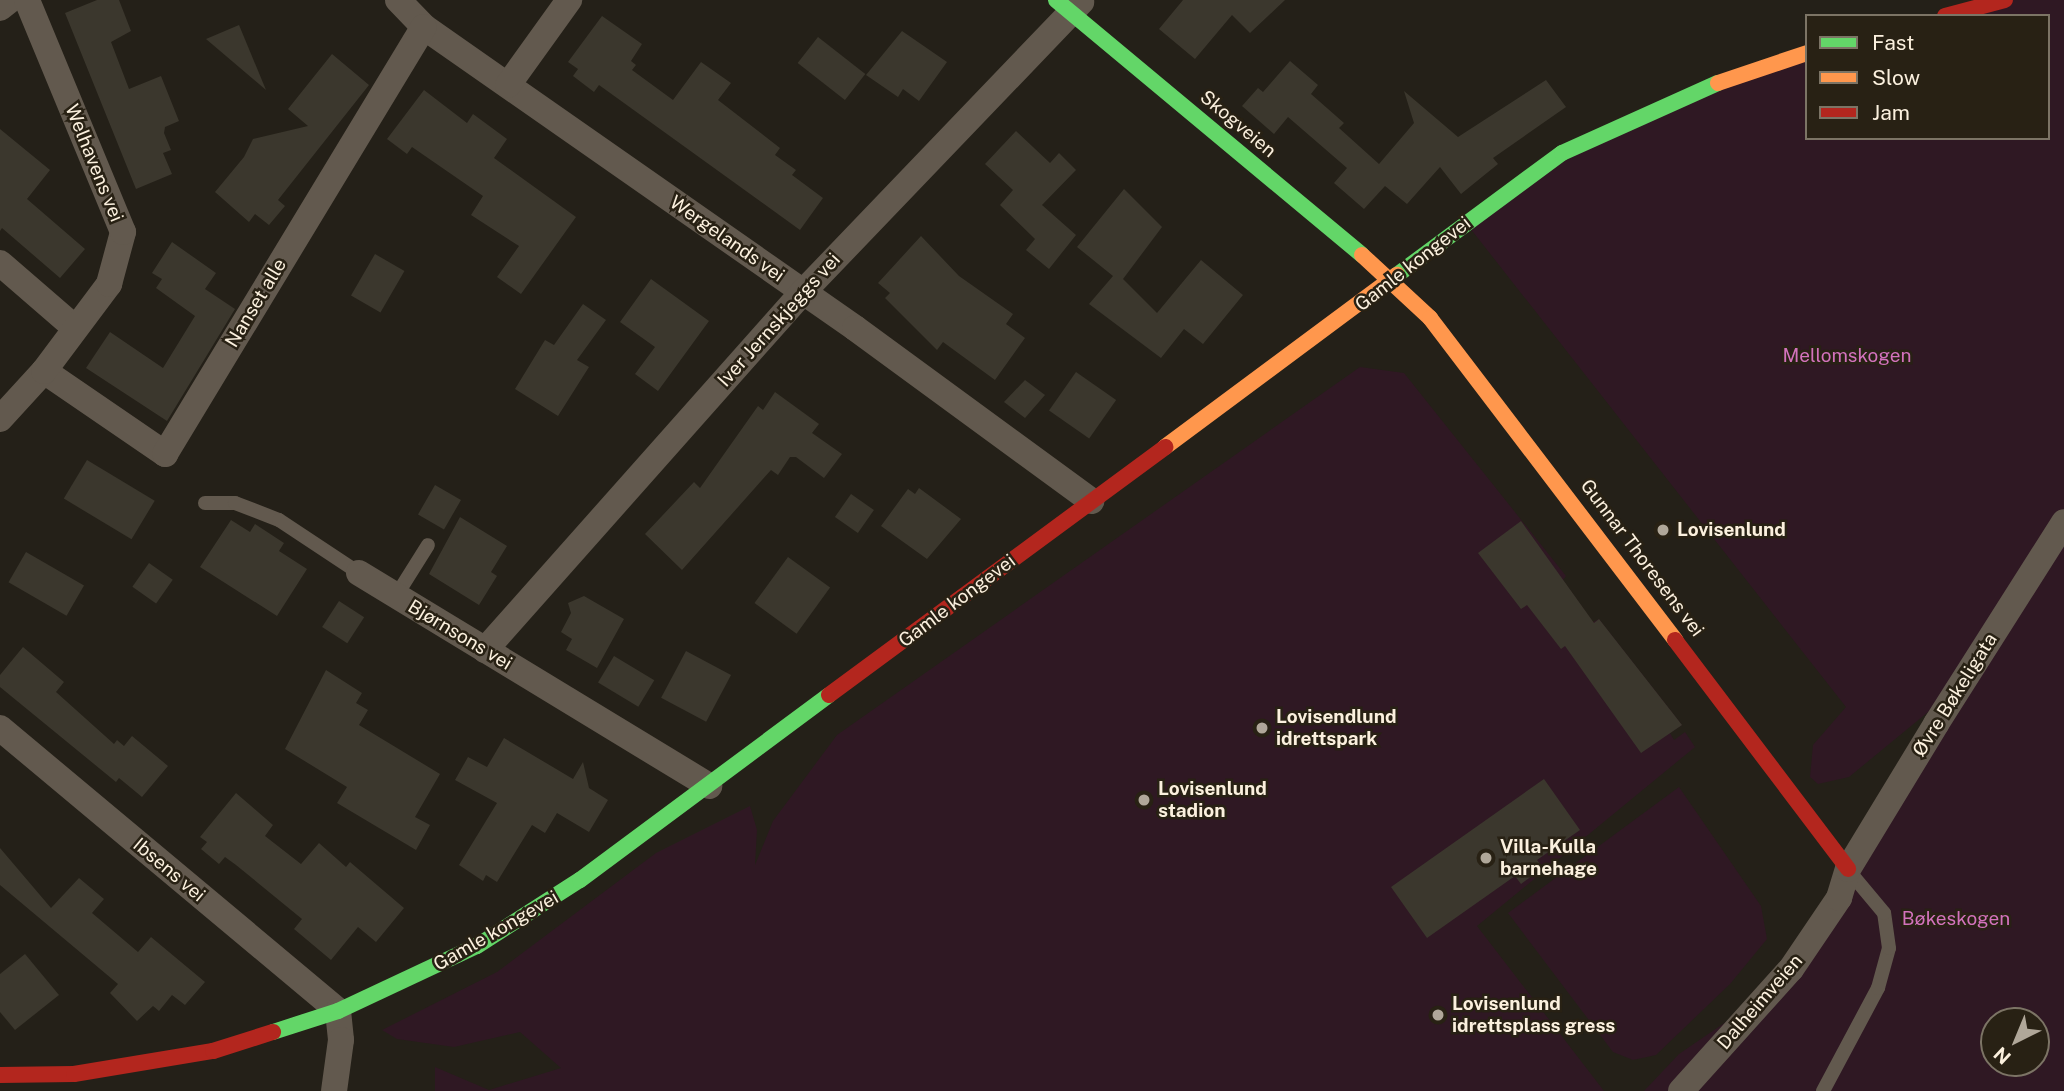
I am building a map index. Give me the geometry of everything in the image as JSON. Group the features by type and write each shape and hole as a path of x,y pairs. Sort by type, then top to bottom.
{"street":[{"path":"0,8 10,0"},
{"name":"Welhavens vei","path":"0,419 44,370 109,284 123,232 27,0"},
{"name":"Wergelands vei","path":"398,0 424,27 803,292 1091,501"},
{"path":"508,85 569,0"},
{"path":"1952,14 2005,0"},
{"name":"Skogveien","path":"1070,4 1393,281"},
{"name":"Iver Jernskjeggs vei","path":"485,650 803,292 1070,4"},
{"name":"Nanset alle","path":"44,370 165,454 424,27"},
{"name":"Gamle kongevei","path":"0,1075 73,1083 213,1051 338,1011 477,946 530,914 709,786 1562,153 1700,89 1805,54"},
{"path":"0,263 74,327"},
{"name":"Gunnar Thoresens vei","path":"1393,281 1443,333 1848,869"},
{"name":"Øvre Bøkeligata","path":"1848,869 2064,523"},
{"name":"Bjørnsons vei","path":"359,573 709,786"},
{"name":"Ibsens vei","path":"0,728 338,1011"},
{"name":"Dalheimveien","path":"1681,1091 1791,970 1839,898 1848,869"},
{"path":"334,1091 341,1040 338,1011"}],"lane":[{"name":"Bjørnsons vei","path":"205,503 235,503 279,520 359,573"},
{"path":"396,596 428,545"},
{"path":"1823,1091 1878,988 1889,948 1884,913 1848,869"}],"green space":[{"name":"Mellomskogen","path":"2005,0 2064,0 2064,1091 1644,1091 1679,1054 1805,968 1967,680 1849,777 1818,784 1810,777 1813,745 1846,707 1466,223 1562,153 1805,54 1805,140 2050,140 2050,14 1952,14"},
{"name":"Lovisendlund idrettspark","path":"1360,367 1404,373 1566,576 1563,580 1593,622 1599,619 1682,725 1670,733 1674,740 1685,732 1695,747 1477,926 1604,1091 435,1091 435,1067 489,1090 561,1068 520,1032 454,1047 397,1039 382,1030 497,972 656,853 750,806 757,830 755,865 773,821 837,735"},
{"path":"1679,787 1761,906 1767,939 1730,984 1656,1055 1633,1060 1613,1052 1508,913"}],"building":[{"path":"97,0 119,0 131,31 111,42 129,89 161,76 179,121 165,127 164,133 171,150 163,153 172,174 136,189 65,13"},
{"path":"1183,0 1285,0 1250,33 1232,15 1195,59 1159,29"},
{"path":"602,16 642,44 631,61 636,65 632,70 673,100 701,62 731,83 718,100 780,148 775,155 796,170 792,175 823,198 800,230 599,85 594,92 573,76 578,69 568,62"},
{"path":"239,25 266,90 206,39"},
{"path":"902,31 947,62 919,101 903,89 898,97 866,75"},
{"path":"818,37 865,74 845,100 798,63"},
{"path":"332,54 369,85 278,200 285,206 269,225 255,214 249,222 215,192 244,157 253,139 308,126 288,109"},
{"path":"1290,61 1318,85 1311,94 1344,123 1339,128 1379,164 1414,123 1404,91 1458,137 1546,80 1566,107 1493,158 1498,164 1461,194 1440,167 1407,204 1385,186 1364,209 1334,183 1347,168 1288,117 1274,134 1242,106 1258,88 1263,92"},
{"path":"424,90 467,123 473,114 507,139 494,158 576,217 521,294 497,277 519,246 471,215 483,196 412,147 407,154 387,139"},
{"path":"0,129 50,170 27,199 85,249 60,278 2,228 0,231"},
{"path":"1016,131 1050,163 1059,153 1076,170 1042,205 1076,235 1049,269 1026,250 1035,239 1000,205 1013,190 985,164"},
{"path":"1124,189 1162,227 1123,279 1157,313 1201,260 1243,295 1203,344 1184,329 1161,358 1089,304 1113,276 1077,247"},
{"path":"921,236 959,276 1013,314 1006,324 1025,338 995,380 943,342 937,350 885,298 890,293 878,283"},
{"path":"172,242 216,273 205,289 235,309 167,421 86,368 110,332 163,368 195,316 156,288 162,279 152,273"},
{"path":"375,254 404,271 380,313 351,296"},
{"path":"651,279 709,321 658,391 635,374 655,347 620,322"},
{"path":"583,304 606,320 577,360 589,367 558,416 515,389 545,340 554,345"},
{"path":"1076,372 1116,400 1089,439 1049,411"},
{"path":"1025,380 1045,395 1025,418 1004,402"},
{"path":"775,392 819,424 812,433 842,454 824,478 796,457 790,457 778,475 771,470 682,570 645,534 694,482 700,488 758,406 763,410"},
{"path":"87,460 155,501 132,539 64,499"},
{"path":"435,485 461,500 444,529 418,514"},
{"path":"919,488 961,519 927,559 881,526 908,489 915,494"},
{"path":"851,494 874,510 858,533 835,517"},
{"path":"460,517 507,546 491,572 497,576 479,605 429,574"},
{"path":"231,520 250,532 255,524 284,543 279,551 307,569 277,616 200,567"},
{"path":"1521,521 1594,623 1599,619 1682,725 1641,753 1565,646 1561,649 1527,605 1521,609 1478,553"},
{"path":"26,552 84,586 67,616 8,582"},
{"path":"788,557 830,588 797,634 754,603"},
{"path":"149,563 173,580 156,603 132,587"},
{"path":"584,596 624,619 597,668 566,650 572,639 561,632 571,613 568,603"},
{"path":"339,601 364,617 347,643 322,627"},
{"path":"23,647 64,682 56,692 114,744 117,740 124,746 132,736 168,766 142,797 119,778 116,782 0,687 0,675"},
{"path":"686,651 731,675 706,722 661,698"},
{"path":"614,656 654,680 638,707 598,683"},
{"path":"326,670 362,693 356,703 368,710 359,725 440,774 415,817 430,825 416,850 337,803 347,787 285,749"},
{"path":"504,738 573,779 583,762 589,788 608,800 589,832 557,813 545,833 532,825 497,882 486,875 483,881 459,865 497,803 455,780 468,757 487,767"},
{"path":"1544,779 1580,830 1537,860 1543,868 1521,884 1515,876 1427,938 1391,887"},
{"path":"236,793 273,825 265,836 301,864 319,843 346,867 350,862 404,908 376,942 358,927 331,960 294,929 302,919 225,857 219,864 201,849 207,842 200,837"},
{"path":"0,848 51,908 79,878 104,899 92,913 138,952 151,937 205,982 185,1005 172,995 159,1011 153,1006 137,1021 110,993 118,984 0,885"},
{"path":"25,954 59,995 15,1030 0,1012 0,974"}],"traffic: fast":[{"path":"1056,0 1362,255"},
{"path":"1397,275 1562,153 1718,83"},
{"path":"273,1032 338,1011 477,946 580,880 829,695"}],"traffic: slow":[{"path":"1718,83 1805,54"},
{"path":"1362,255 1430,318 1675,640"},
{"path":"1165,447 1397,275"}],"traffic: jam":[{"path":"1952,14 2005,0"},
{"path":"829,695 1165,447"},
{"path":"1675,640 1848,869"},
{"path":"0,1075 74,1074 213,1051 273,1032"}],"place":[{"name":"Lovisenlund","path":"1663,530"},
{"name":"Lovisendlund idrettspark","path":"1262,728"},
{"name":"Lovisenlund stadion","path":"1144,800"},
{"name":"Villa-Kulla barnehage","path":"1486,858"},
{"name":"Lovisenlund idrettsplass gress","path":"1438,1015"}],"park label":[{"name":"Bøkeskogen","path":"1956,919"}]}
